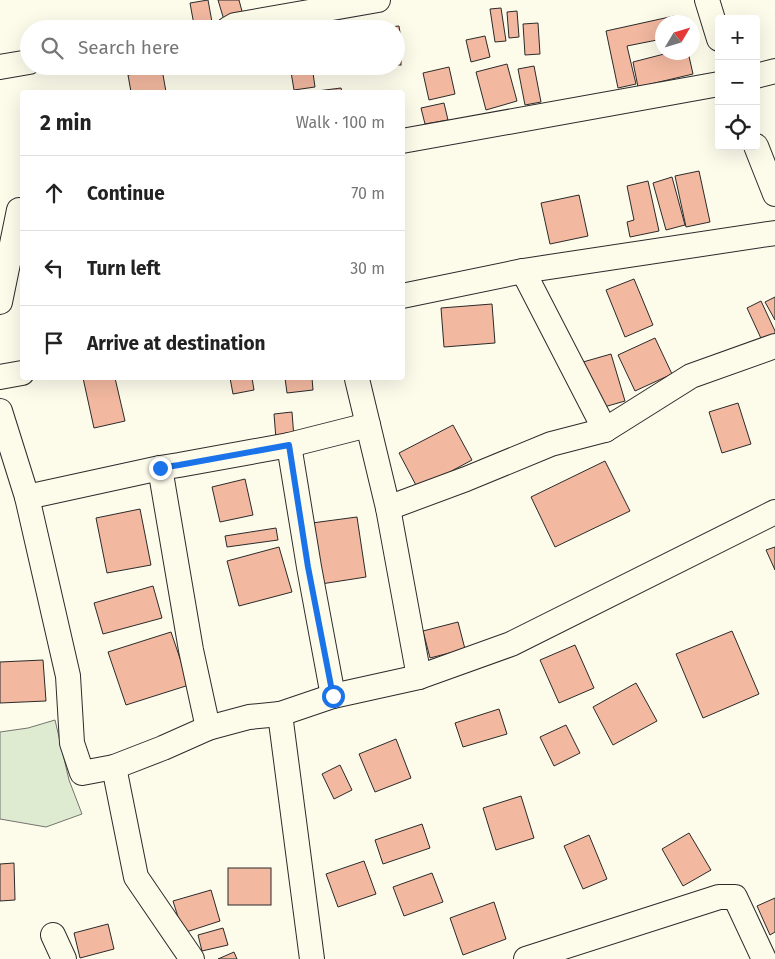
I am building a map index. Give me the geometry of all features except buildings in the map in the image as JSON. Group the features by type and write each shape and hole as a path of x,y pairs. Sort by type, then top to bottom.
{"street":[{"path":"264,20 378,0"},
{"path":"707,0 715,27"},
{"path":"0,67 20,64"},
{"path":"760,75 775,71"},
{"path":"405,140 715,85"},
{"path":"758,150 775,194"},
{"path":"0,302 14,211"},
{"path":"405,295 523,271 775,233"},
{"path":"523,271 605,430"},
{"path":"388,508 466,479 550,444 605,430 692,376 775,346"},
{"path":"0,377 20,373"},
{"path":"357,380 388,508 420,677"},
{"path":"0,411 27,497 68,676 72,744 82,773 114,767 208,728 249,717 280,714 333,696 420,677 511,644 775,512"},
{"path":"27,497 160,468 289,445 368,425"},
{"path":"289,445 308,567 333,696"},
{"path":"160,468 191,650 208,728"},
{"path":"280,714 312,959"},
{"path":"114,767 136,877 192,959"},
{"path":"526,959 719,898 735,897 764,959"},
{"path":"53,936 64,959"}],"green space":[{"path":"55,720 69,780 82,814 46,827 0,819 0,732 28,728"}],"route":[{"path":"160,468 289,445 308,567 333,696"}]}
